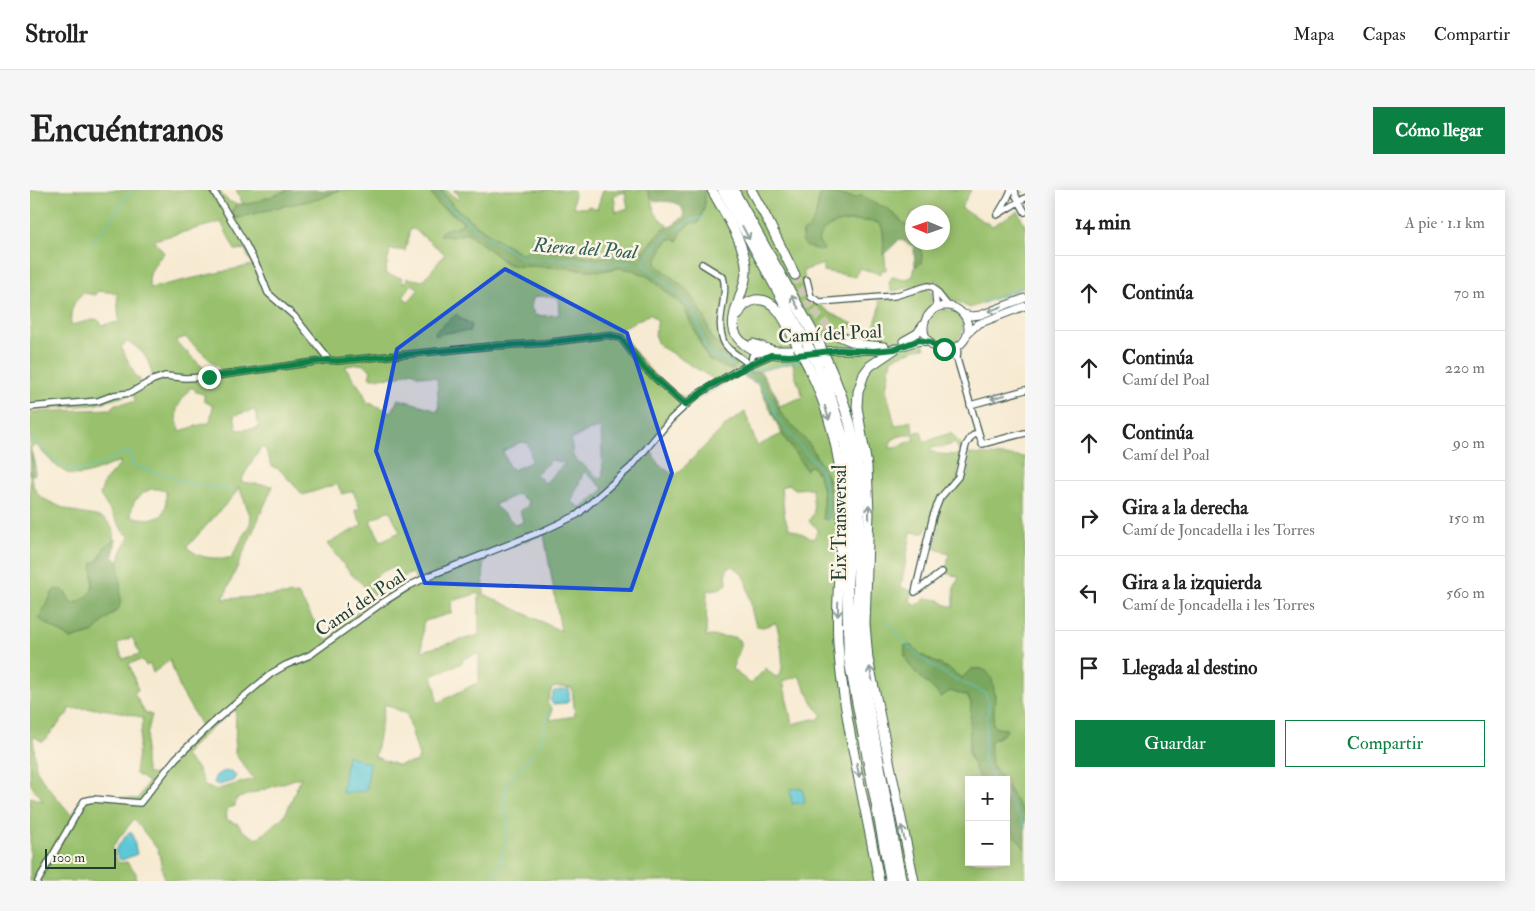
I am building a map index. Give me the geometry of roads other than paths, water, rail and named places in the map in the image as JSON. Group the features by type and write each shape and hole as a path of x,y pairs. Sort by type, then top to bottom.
{"highway":[{"path":"712,190 740,242 746,260 747,275 734,315 733,325 737,337 748,347 752,360"},
{"name":"Eix Transversal","path":"722,190 801,348 840,388 848,415 859,479 860,526 856,626 859,657 896,854 903,881"},
{"name":"Eix Transversal","path":"734,190 819,344 818,366 837,416 845,444 850,480 851,526 847,627 849,658 891,881"},
{"path":"750,190 768,219 795,275"},
{"path":"758,300 772,304 801,348 769,350 753,344 745,338 737,326 738,315 742,308 748,302 758,300"},
{"path":"835,334 861,345 884,347"},
{"path":"895,349 870,366 864,374 858,392 858,414 867,466 869,513 865,624 870,668 914,881"},
{"path":"818,366 817,385 828,417 839,468 842,496 838,613 841,669 847,714 879,881"},
{"path":"873,789 876,827 884,881"}],"street":[{"path":"213,190 245,243 268,293 294,316 328,360"},
{"path":"1011,190 996,215 1022,200"},
{"path":"1015,190 1022,200 1025,212"},
{"path":"702,264 723,276 725,284 721,320 723,340 730,349 752,360"},
{"path":"807,280 811,297 820,302 894,296 928,286 948,306"},
{"path":"934,290 936,304 925,322 926,334 930,342 938,348 946,349 958,346 978,324 1025,306"},
{"path":"964,314 980,315 1025,298"},
{"path":"933,310 948,306 957,308 964,314 968,323 968,333"},
{"name":"Camí del Poal","path":"752,360 788,354 801,348 870,349 884,347 914,336 925,322"},
{"path":"30,407 98,401 114,395 130,393 153,380 165,376 185,378 209,377 328,360 337,361 492,346 545,343 607,335 621,338 643,367 685,405"},
{"name":"Camí del Poal","path":"38,881 84,801 93,799 140,803 176,758 216,720 272,673 310,655 382,603 429,576 545,530 577,515 602,495 631,467 685,405 710,386 739,370 752,360 771,355 790,356 831,351 895,349 917,341 930,342"},
{"path":"958,346 957,359 982,444 1025,432"},
{"path":"946,349 957,359"},
{"name":"Camí del Poal","path":"752,360 771,355"},
{"path":"970,405 1025,390"},
{"path":"942,572 915,592 933,516 940,498 958,477 966,445 971,437 978,432"}],"water":[{"path":"569,689 567,703 553,704 550,701 554,691"},
{"path":"347,755 370,764 366,791 342,793"},
{"path":"232,771 236,776 233,781 219,785 214,783 217,775 222,772"},
{"path":"802,788 805,802 792,804 790,789"},
{"path":"129,832 132,832 137,854 122,860 119,859 115,850"}],"waterway":[{"path":"92,241 107,225 131,190"},
{"name":"Riera del Poal","path":"438,190 449,207 485,235 522,258 574,260 608,266 622,262 643,264 678,293 694,312 705,348 711,355 724,359 734,367"},
{"path":"675,231 692,220 704,218"},
{"path":"644,263 658,243 669,234"},
{"path":"978,304 1025,286"},
{"name":"Riera del Poal","path":"695,400 740,374 800,361"},
{"name":"Riera del Poal","path":"744,374 760,383 772,403 776,416 805,452 820,467 828,497 828,522"},
{"path":"30,436 57,461 74,470 94,467 127,452 131,453 132,465 172,477 181,482 230,490"},
{"path":"886,619 907,645 930,664 955,679 985,693 989,702 983,761 992,776"},
{"path":"492,881 495,873 501,867 502,854 509,828 504,802 507,783 533,754 541,742 550,706"},
{"path":"1010,802 1025,826"}],"tunnel":[{"path":"795,275 812,307 835,334"}]}
